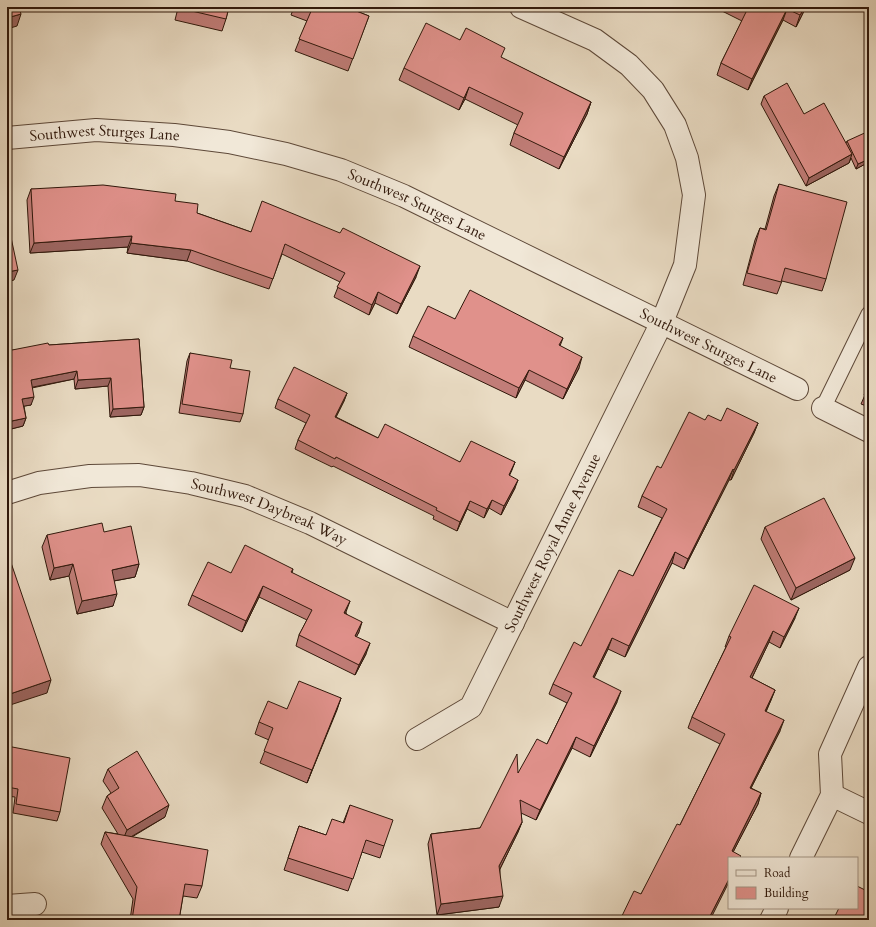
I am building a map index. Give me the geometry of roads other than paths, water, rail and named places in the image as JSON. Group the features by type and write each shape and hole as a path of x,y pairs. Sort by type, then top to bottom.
{"street":[{"name":"Southwest Royal Anne Avenue","path":"417,739 471,707 662,322 685,265 694,195 687,158 675,125 652,90 629,65 595,40 522,7"},
{"name":"Southwest Sturges Lane","path":"7,138 96,130 174,135 229,142 286,154 341,170 404,196 798,389"},
{"path":"823,408 869,431"},
{"name":"Southwest Daybreak Way","path":"7,493 39,483 90,476 139,475 191,483 245,496 310,523 513,622"},
{"path":"801,857 832,795 830,754 869,667"},
{"path":"832,795 869,813"},
{"path":"7,906 35,904"},
{"path":"771,920 776,909"}],"lane":[{"path":"823,408 869,314"}]}
